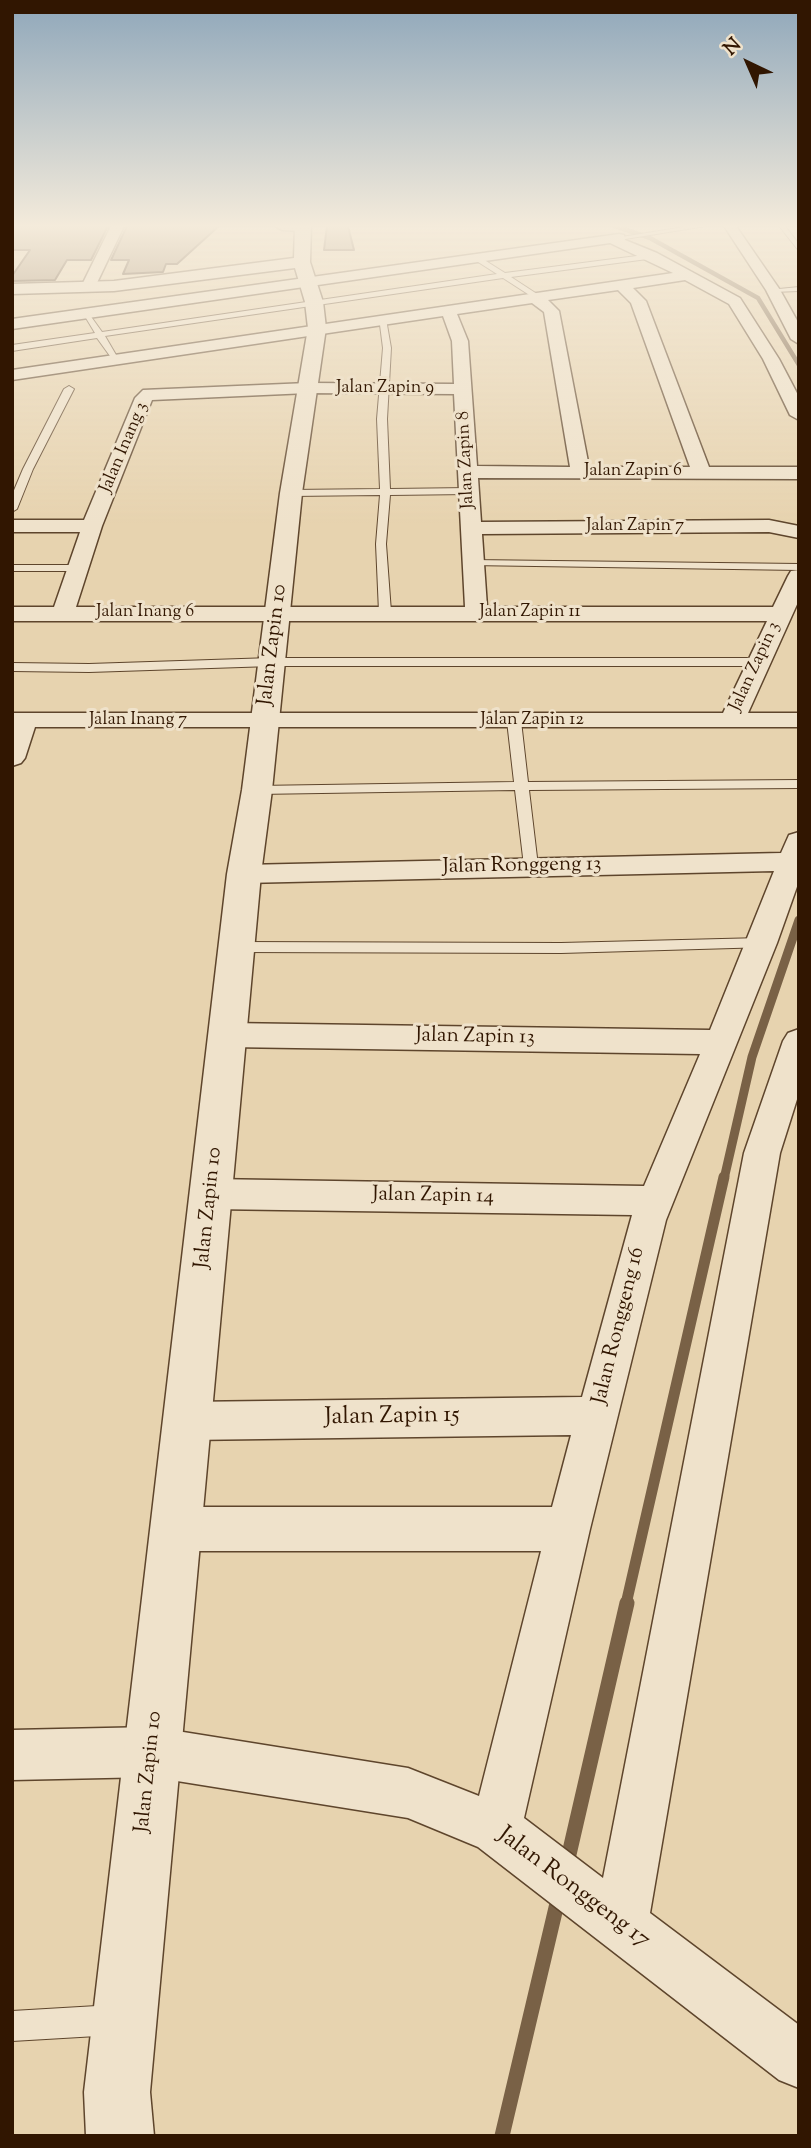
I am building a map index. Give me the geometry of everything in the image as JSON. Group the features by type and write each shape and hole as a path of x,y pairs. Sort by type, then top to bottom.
{"street":[{"path":"12,375 331,326"},
{"name":"Jalan Zapin 8","path":"454,326 460,341 476,613"},
{"path":"554,326 580,472"},
{"path":"647,326 702,473"},
{"path":"751,326 771,359 799,415"},
{"name":"Jalan Zapin 10","path":"120,2136 117,2092 124,2020 244,874 257,790 291,493 317,328"},
{"name":"Jalan Zapin 9","path":"307,388 463,389"},
{"name":"Jalan Inang 3","path":"63,613 92,526 144,398 149,394 307,388"},
{"name":"Jalan Zapin 6","path":"468,481 580,472 799,472"},
{"path":"12,526 92,526"},
{"name":"Jalan Zapin 7","path":"471,528 769,526 799,532"},
{"name":"Jalan Zapin 3","path":"732,720 799,576"},
{"name":"Jalan Inang 6","path":"12,614 278,614"},
{"name":"Jalan Zapin 11","path":"278,614 781,614"},
{"path":"12,758 19,720"},
{"name":"Jalan Inang 7","path":"19,720 264,721"},
{"name":"Jalan Zapin 12","path":"264,721 799,720"},
{"name":"Jalan Ronggeng 13","path":"244,874 531,866 796,854"},
{"name":"Jalan Ronggeng 16","path":"515,1844 568,1529 648,1220 796,854"},
{"name":"Jalan Zapin 13","path":"228,1035 722,1042"},
{"path":"606,1914 762,1153 799,1041"},
{"name":"Jalan Zapin 14","path":"211,1194 655,1201"},
{"name":"Jalan Zapin 15","path":"187,1421 597,1416"},
{"path":"176,1529 568,1529"},
{"name":"Jalan Ronggeng 17","path":"12,1755 152,1752 408,1793 515,1844 799,2060"}],"lane":[{"path":"95,326 115,360"},
{"path":"12,348 131,326"},
{"path":"383,326 387,348 384,388 385,492 380,544 385,612"},
{"path":"12,509 28,469 69,389"},
{"path":"291,493 385,492 468,481"},
{"path":"473,564 799,567"},
{"path":"12,568 79,568"},
{"path":"12,667 89,668 272,662 758,662"},
{"path":"514,721 531,866"},
{"path":"257,790 799,784"},
{"path":"237,947 561,948 762,943"},
{"path":"12,2026 124,2020"}],"waterway":[{"path":"775,326 799,365"},
{"path":"724,1179 752,1057 799,920"},
{"path":"626,1604 724,1177"},
{"path":"567,1863 627,1603"},
{"path":"502,2136 559,1895"}]}
